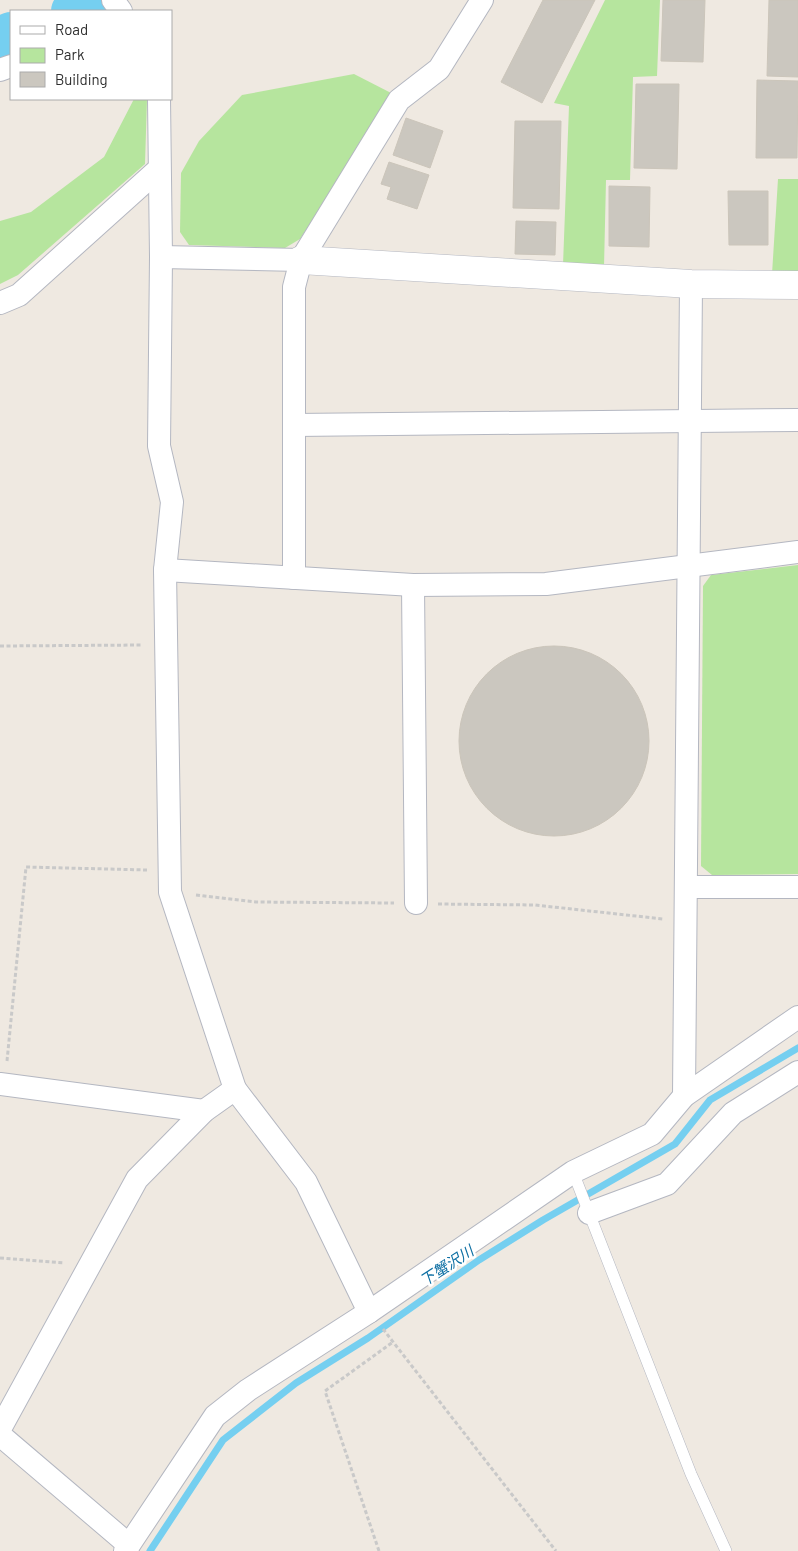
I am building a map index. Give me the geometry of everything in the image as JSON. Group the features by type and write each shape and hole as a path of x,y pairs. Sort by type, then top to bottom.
{"street":[{"path":"294,578 294,287 301,260 399,100 440,69 482,0"},
{"path":"159,100 162,257 159,446 172,502 165,570 170,892 235,1088 306,1182 369,1312"},
{"path":"0,303 19,295 159,169"},
{"path":"162,257 301,260 691,284 798,285"},
{"path":"684,1096 691,284"},
{"path":"294,425 798,420"},
{"path":"165,570 413,585 546,584 798,552"},
{"path":"413,585 416,903"},
{"path":"686,888 798,887"},
{"path":"0,1435 127,1548 215,1416 248,1390 369,1312 573,1172 652,1134 684,1096 798,1017"},
{"path":"589,1213 667,1184 733,1113 798,1074"},
{"path":"2,1084 204,1111"},
{"path":"0,1429 137,1179 204,1111 235,1088"}],"lane":[{"path":"573,1172 691,1474 726,1551"}],"path":[{"path":"0,646 166,644"},
{"path":"2,1084 26,867 170,871"},
{"path":"0,1258 90,1265"},
{"path":"369,1312 556,1551"},
{"path":"379,1551 325,1391 393,1342"}],"green space":[{"path":"605,0 660,0 657,76 633,77 630,180 606,180 604,267 563,265 569,106 554,103"},
{"path":"354,74 395,95 300,239 285,248 189,245 180,232 181,173 199,141 242,95"},
{"path":"133,100 147,100 145,164 18,275 0,284 0,221 31,212 104,157"},
{"path":"778,179 798,179 798,274 772,274"},
{"path":"798,565 798,874 712,875 701,866 703,586 711,575"}],"building":[{"path":"543,0 595,0 542,103 501,82"},
{"path":"663,0 705,0 703,62 661,61"},
{"path":"769,0 798,0 798,77 767,76"},
{"path":"757,80 798,81 797,158 756,158"},
{"path":"636,84 679,84 677,169 634,168"},
{"path":"406,118 443,131 430,168 393,155"},
{"path":"515,121 561,121 559,209 513,208"},
{"path":"389,162 429,175 417,209 387,199 391,187 381,184"},
{"path":"609,186 650,187 649,247 609,246"},
{"path":"728,191 768,191 768,245 729,245"},
{"path":"516,221 556,222 555,255 515,254"},
{"path":"545,646 563,646 582,650 599,657 621,674 633,688 642,705 649,732 649,750 642,777 633,794 621,808 599,825 582,832 563,836 545,836 526,832 509,825 487,808 475,794 463,769 459,750 459,732 463,713 470,696 487,674 501,662 526,650"}],"waterway":[{"path":"74,10 96,0"},
{"path":"0,37 10,33"},
{"name":"下蟹沢川","path":"150,1551 223,1440 296,1383 368,1338 479,1260 543,1220 675,1144 710,1100 798,1048"}]}
